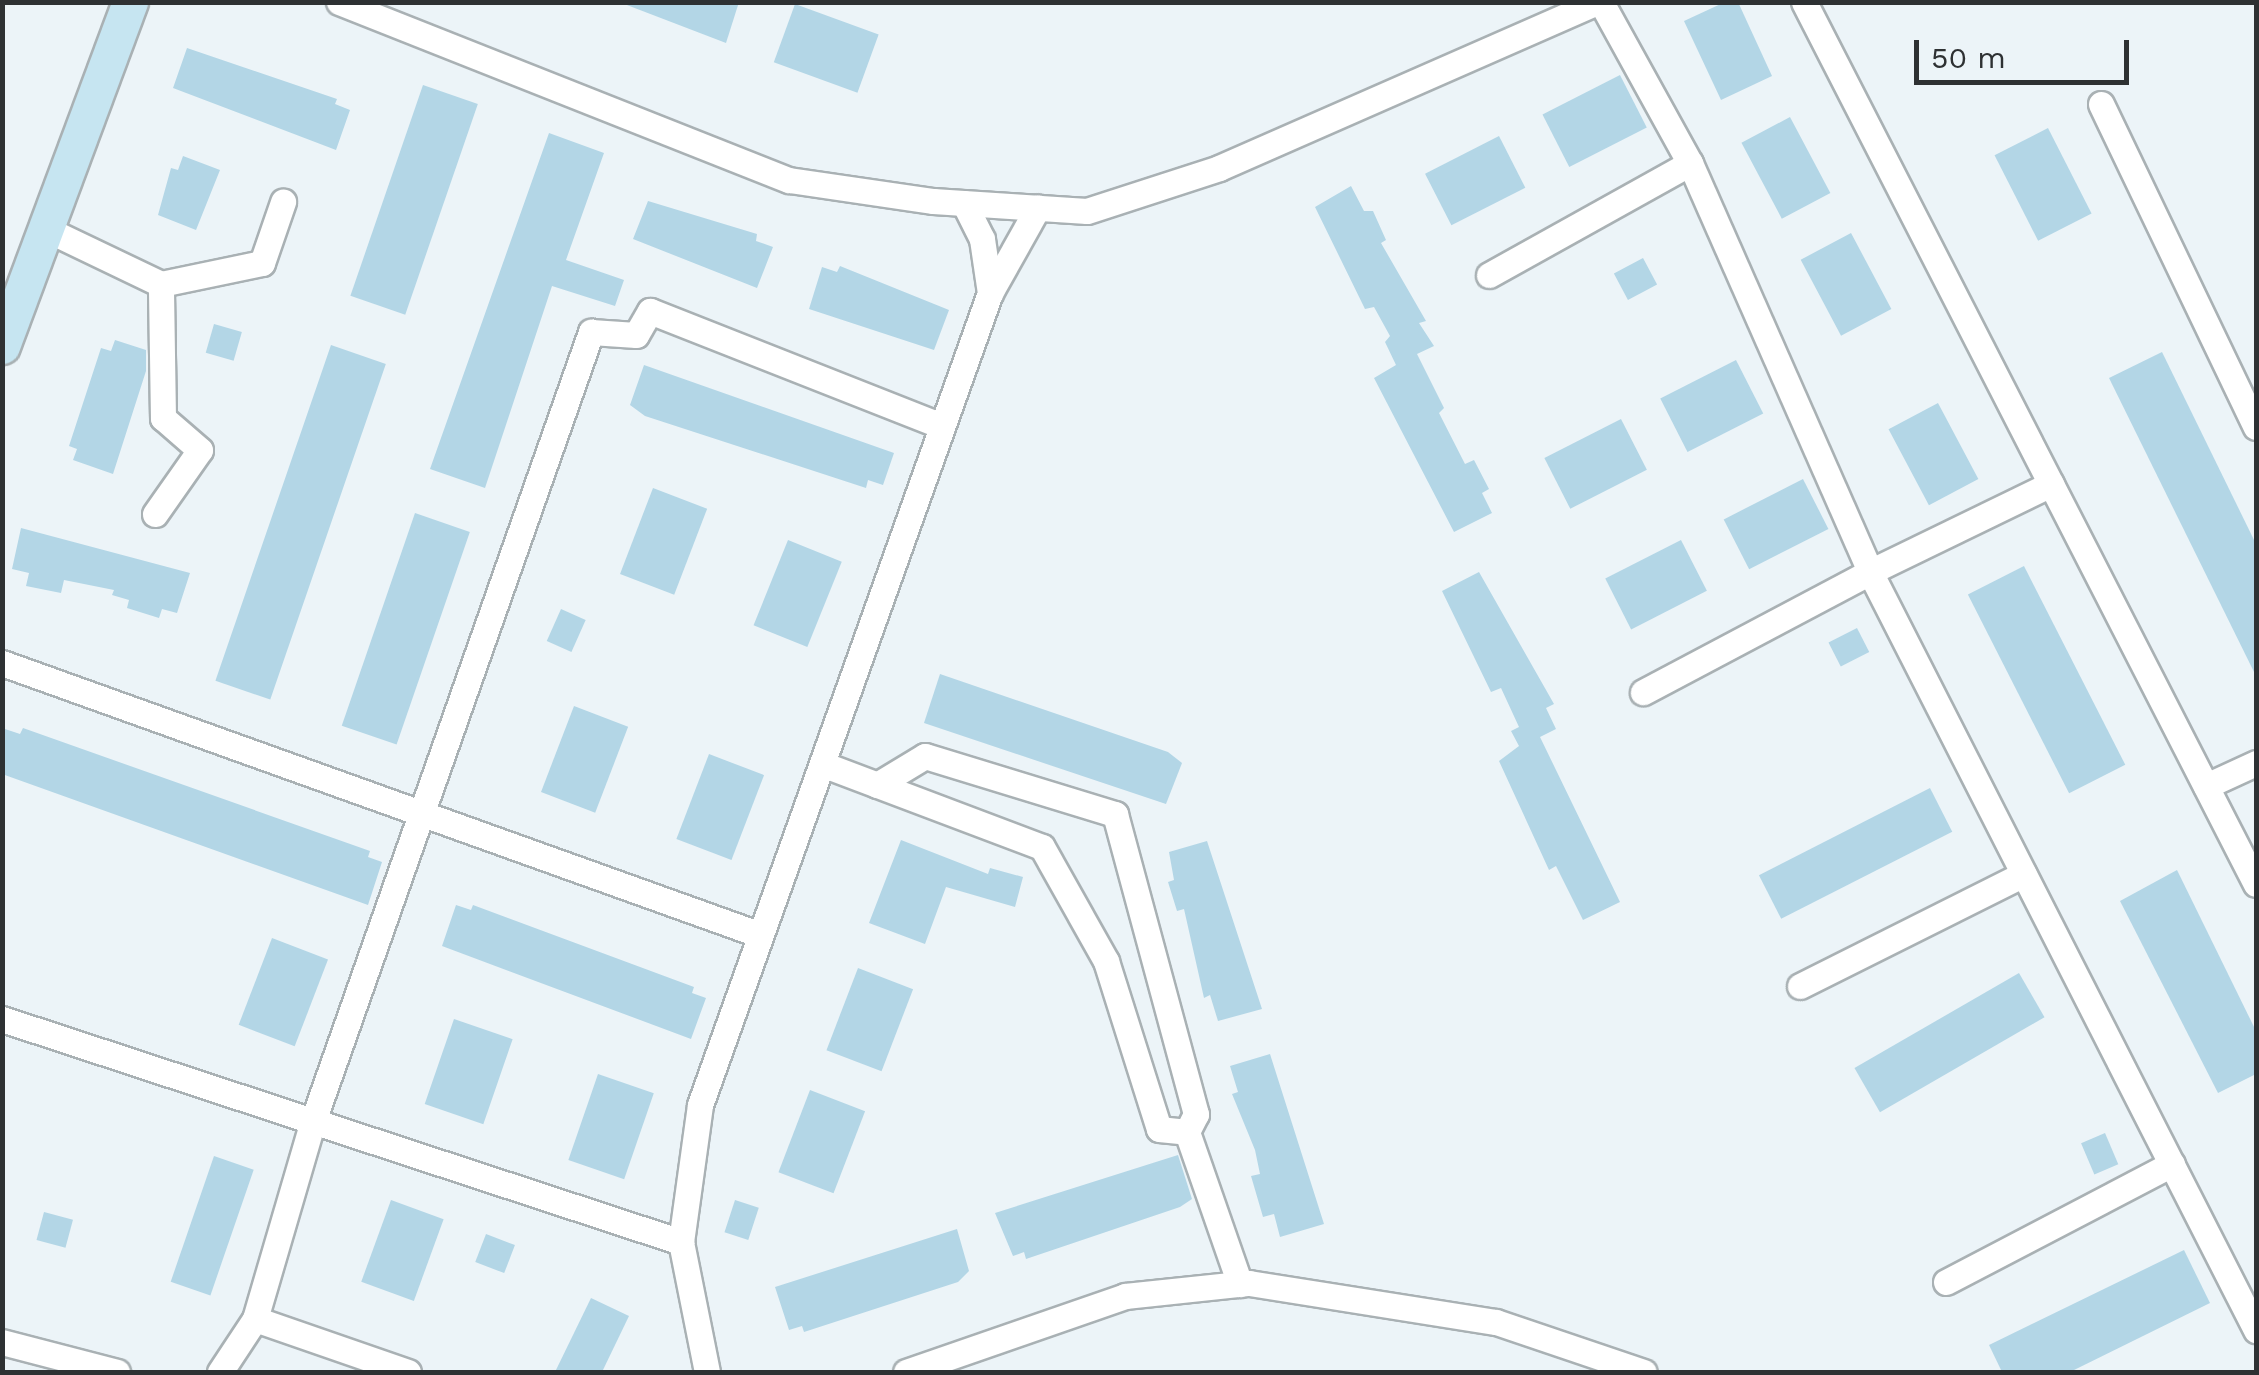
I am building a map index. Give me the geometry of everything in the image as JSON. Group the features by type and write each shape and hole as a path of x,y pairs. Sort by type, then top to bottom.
{"street":[{"path":"2,346 130,2"},
{"path":"339,2 789,180 964,203 1087,210 1219,168 1600,2 1690,164 1870,572 2256,1330"},
{"path":"1804,2 2256,884"},
{"path":"2101,104 2256,428"},
{"path":"1490,275 1690,164"},
{"path":"46,229 161,284 262,263 283,202"},
{"path":"964,203 982,239 990,293"},
{"path":"707,1372 681,1242 700,1105 990,293 1038,207"},
{"path":"155,514 200,450 164,418 161,284"},
{"path":"220,1372 255,1319 313,1122 425,814 591,332 636,334 650,311 942,426"},
{"path":"1643,692 1870,572 2051,484"},
{"path":"2,663 761,935"},
{"path":"877,785 925,756 1115,814 1196,1114 1187,1132 1240,1284"},
{"path":"2206,786 2256,763"},
{"path":"822,764 1042,847 1106,961 1159,1129 1187,1132"},
{"path":"1800,986 2024,874"},
{"path":"2,1019 681,1242"},
{"path":"1946,1282 2172,1164"},
{"path":"906,1372 1125,1296 1240,1284 1496,1322 1644,1372"},
{"path":"255,1319 408,1372"},
{"path":"2,1342 116,1372"}],"building":[{"path":"619,2 739,2 726,43"},
{"path":"1725,2 1738,2 1772,76 1721,100 1684,21"},
{"path":"795,4 879,34 857,93 774,62"},
{"path":"187,48 337,99 335,104 350,110 336,150 173,88"},
{"path":"1620,75 1647,128 1569,167 1542,114"},
{"path":"423,85 478,104 405,315 350,296"},
{"path":"1790,117 1830,193 1782,219 1741,143"},
{"path":"2048,128 2092,214 2038,241 1995,155"},
{"path":"549,133 604,153 566,260 624,280 615,306 552,286 485,488 430,469"},
{"path":"1499,136 1525,188 1451,225 1425,174"},
{"path":"183,156 220,170 196,230 158,215 171,168 178,170"},
{"path":"1351,186 1364,211 1373,211 1386,240 1381,243 1426,321 1419,323 1434,346 1417,354 1444,408 1439,413 1465,464 1474,460 1489,489 1482,493 1492,513 1454,532 1374,378 1396,365 1385,342 1390,336 1374,307 1365,309 1315,207"},
{"path":"648,201 757,234 756,241 773,247 757,288 633,239"},
{"path":"1851,233 1891,309 1841,336 1801,260"},
{"path":"1643,258 1657,284 1628,300 1614,273"},
{"path":"840,266 949,310 934,350 809,309 822,267 837,272"},
{"path":"214,324 242,332 234,361 206,353"},
{"path":"115,340 146,350 146,371 113,474 73,460 77,449 69,446 101,348 111,351"},
{"path":"331,345 386,364 270,700 215,681"},
{"path":"2162,352 2256,544 2256,676 2109,378"},
{"path":"1736,360 1763,413 1688,452 1660,399"},
{"path":"644,365 894,453 883,485 868,480 866,488 645,416 630,405"},
{"path":"1938,403 1978,479 1929,505 1889,429"},
{"path":"1621,419 1647,470 1570,509 1544,458"},
{"path":"1803,479 1828,529 1749,569 1724,519"},
{"path":"653,488 707,509 674,595 620,574"},
{"path":"415,513 470,532 397,745 342,726"},
{"path":"21,528 190,573 177,613 162,609 159,618 127,608 129,600 112,595 114,590 64,580 61,593 26,586 29,573 12,569"},
{"path":"788,540 842,562 807,647 754,625"},
{"path":"1681,540 1707,591 1631,629 1605,579"},
{"path":"2024,566 2125,765 2069,793 1968,595"},
{"path":"1479,572 1554,704 1546,708 1556,729 1540,737 1620,902 1583,920 1556,866 1549,870 1499,761 1519,746 1511,731 1519,727 1501,688 1491,692 1442,591"},
{"path":"561,609 586,620 571,652 547,641"},
{"path":"1857,628 1869,652 1841,667 1828,643"},
{"path":"940,674 1168,752 1182,763 1166,804 924,723"},
{"path":"574,706 628,727 595,813 541,792"},
{"path":"2,728 20,734 23,728 370,851 368,857 382,862 368,905 2,774"},
{"path":"709,754 764,775 731,860 676,839"},
{"path":"1930,788 1952,832 1781,919 1759,875"},
{"path":"901,840 988,874 990,868 1023,877 1015,907 946,887 925,944 869,923"},
{"path":"1207,841 1262,1009 1218,1021 1210,995 1204,998 1184,909 1177,911 1168,882 1174,880 1169,852"},
{"path":"2177,870 2256,1031 2256,1074 2218,1093 2120,901"},
{"path":"456,905 471,910 473,905 694,987 692,993 706,998 691,1039 442,946"},
{"path":"272,938 328,960 295,1046 239,1025"},
{"path":"858,968 913,989 882,1071 826,1050"},
{"path":"2019,973 2044,1017 1880,1112 1854,1068"},
{"path":"454,1019 513,1039 483,1124 425,1104"},
{"path":"1270,1054 1324,1224 1280,1237 1274,1214 1263,1217 1251,1176 1260,1174 1255,1150 1232,1094 1238,1092 1230,1066"},
{"path":"598,1074 654,1093 624,1179 568,1160"},
{"path":"810,1090 865,1111 834,1193 778,1172"},
{"path":"2105,1133 2118,1164 2094,1174 2081,1143"},
{"path":"1178,1155 1192,1199 1180,1207 1026,1259 1024,1252 1013,1256 995,1213"},
{"path":"214,1156 254,1170 210,1295 171,1282"},
{"path":"391,1200 444,1219 414,1301 361,1282"},
{"path":"735,1200 759,1208 748,1240 724,1232"},
{"path":"44,1212 73,1220 65,1248 36,1240"},
{"path":"957,1229 969,1271 958,1282 804,1332 802,1326 789,1330 775,1287"},
{"path":"486,1234 515,1245 504,1273 475,1262"},
{"path":"2184,1250 2210,1303 2070,1372 2002,1372 1989,1345"},
{"path":"591,1298 629,1316 602,1372 555,1372"}]}
